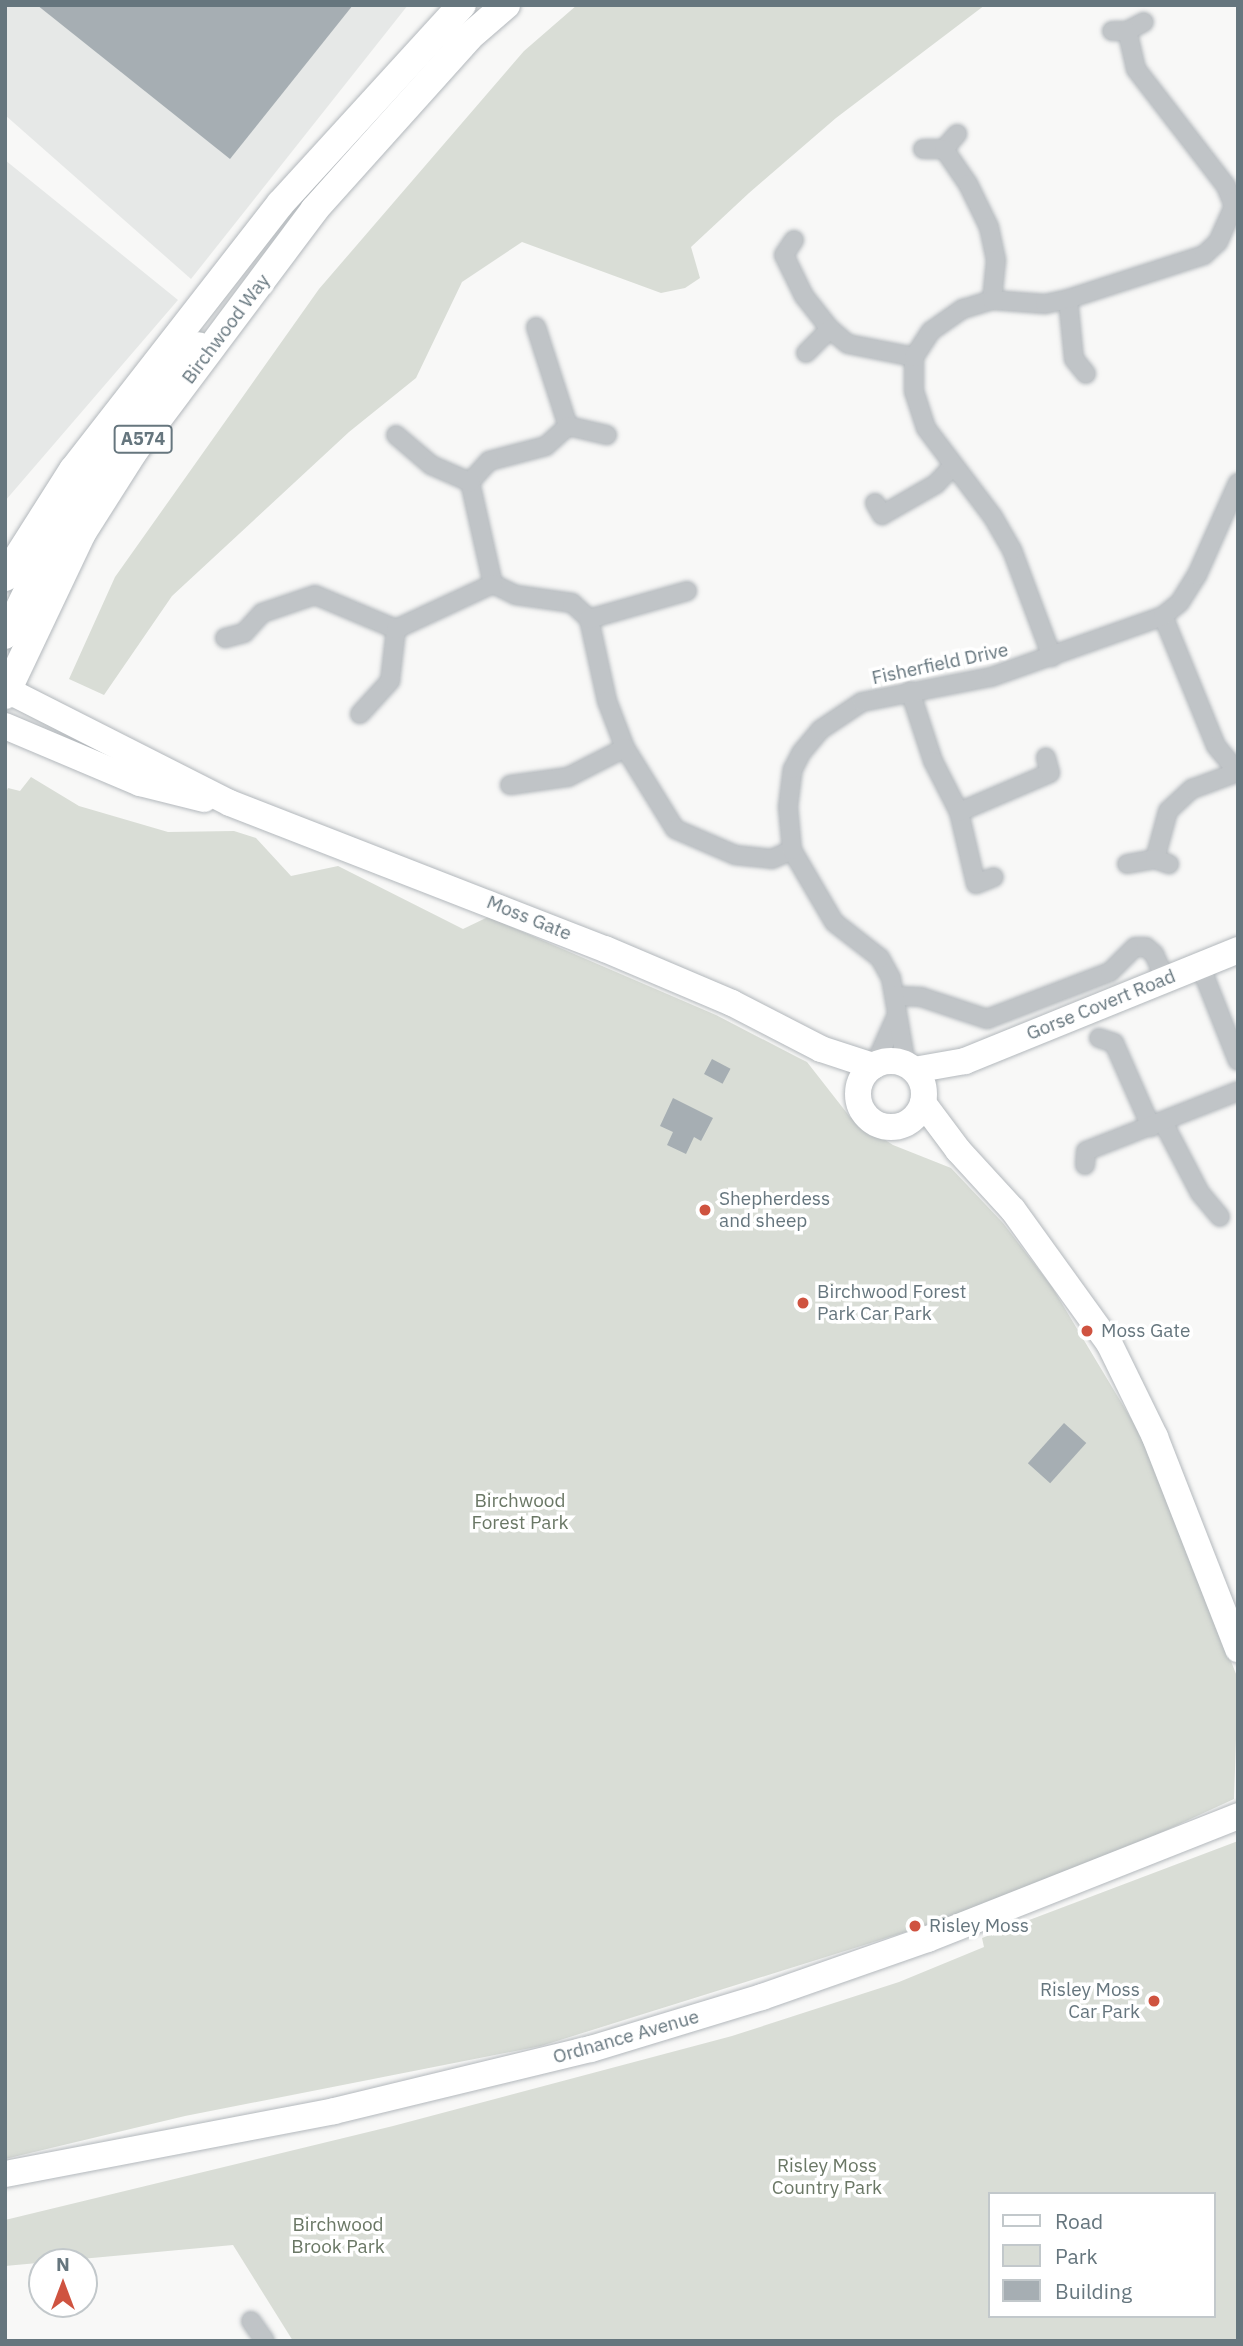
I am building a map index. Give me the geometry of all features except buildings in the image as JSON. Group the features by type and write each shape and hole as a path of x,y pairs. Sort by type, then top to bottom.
{"main road":[{"name":"Birchwood Way","path":"5,577 73,470 281,203 462,5"},
{"name":"Birchwood Way","path":"6,691 89,521 134,452 314,210 469,37 506,5"}],"street":[{"path":"1052,657 1012,550 992,517 951,467 926,428 914,392 914,357 931,331 963,309 992,300 1045,304 1068,299 1203,255 1218,242 1236,206 1226,186 1136,69 1120,30 1144,22"},
{"path":"923,149 944,149 957,134"},
{"path":"944,149 968,184 989,227 996,260 992,300"},
{"name":"A574","path":"5,636 51,540 117,440 314,210"},
{"path":"794,240 784,255 804,296 830,329 848,344 914,357"},
{"path":"1068,299 1074,359 1086,374"},
{"path":"536,327 568,426"},
{"path":"806,353 830,329"},
{"path":"568,426 607,435"},
{"path":"470,482 489,461 546,446 568,426"},
{"path":"396,435 431,465 470,482"},
{"path":"875,503 882,515 936,484 951,467"},
{"path":"470,482 493,584"},
{"name":"Fisherfield Drive","path":"910,1067 895,1017 896,996 880,958 834,922 792,850 788,807 793,769 801,753 835,717 862,702 991,677 1163,616 1180,602 1197,575 1237,488"},
{"path":"493,584 516,595 572,603 589,619 607,701 625,748 675,829 734,855 772,859 792,850"},
{"path":"225,638 244,633 262,613 315,595 396,629 493,584"},
{"path":"589,619 687,590"},
{"path":"1127,864 1162,862 1160,827 1173,805 1192,789 1238,772 1216,746 1163,616"},
{"path":"360,714 390,681 396,629"},
{"name":"Moss Gate","path":"6,691 230,803 605,949 732,1003 821,1049 874,1065 910,1067 924,1099 958,1150 1021,1220 1109,1343 1155,1437 1238,1649"},
{"path":"910,691 933,761 959,812 976,884 994,877"},
{"name":"Moss Gate","path":"5,726 140,783 230,803"},
{"path":"510,785 568,776 625,748"},
{"path":"959,812 1049,773 1046,758"},
{"path":"896,996 921,996 987,1019 1110,972 1135,947 1146,947 1154,954 1165,979"},
{"name":"Gorse Covert Road","path":"910,1067 965,1061 1238,950"},
{"path":"1200,965 1238,1061"},
{"name":"Fisherfield Drive","path":"874,1065 895,1017"},
{"path":"1099,1038 1114,1044 1157,1125 1200,1193 1220,1217"},
{"name":"Moss Gate","path":"821,1049 876,1125 903,1126 958,1150"},
{"name":"Gorse Covert Road","path":"924,1099 965,1061"},
{"path":"859,1104 859,1083 874,1065"},
{"path":"1085,1165 1086,1150 1157,1125 1238,1091"},
{"path":"903,1126 924,1099"},
{"name":"Ordnance Avenue","path":"5,2174 334,2111 591,2049 762,1997 928,1939 1233,1813"},
{"path":"251,2321 265,2341"}],"shaded area":[{"path":"5,5 408,5 191,279 5,115"},
{"path":"5,160 178,300 5,501"}],"green space":[{"path":"577,5 985,5 836,118 691,247 700,278 685,288 661,293 522,242 462,282 416,378 349,432 172,596 104,695 69,679 115,577 319,289 524,51"},
{"name":"Birchwood Forest Park","path":"31,777 79,806 168,832 234,831 256,838 291,876 338,866 463,929 488,917 716,1015 807,1062 850,1117 893,1145 951,1168 1003,1223 1052,1287 1145,1442 1238,1679 1234,1799 1121,1851 928,1925 541,2046 185,2116 5,2159 5,795 8,788 20,791"},
{"name":"Risley Moss Country Park","path":"1238,1841 1238,2341 293,2341 233,2245 98,2257 98,2248 28,2248 28,2264 5,2266 5,2220 393,2126 732,2036 899,1982 984,1947 982,1938"}],"place":[{"name":"Shepherdess and sheep","path":"705,1210"},
{"name":"Birchwood Forest Park Car Park","path":"803,1303"},
{"name":"Moss Gate","path":"1087,1331"},
{"name":"Risley Moss","path":"915,1926"},
{"name":"Risley Moss Car Park","path":"1154,2001"}],"park label":[{"name":"Birchwood Brook Park","path":"338,2236"}]}
